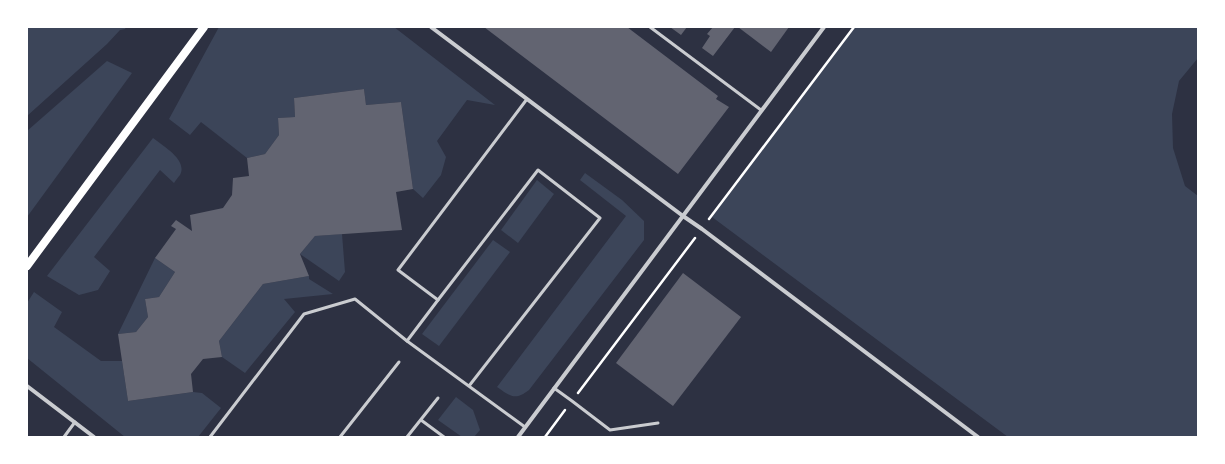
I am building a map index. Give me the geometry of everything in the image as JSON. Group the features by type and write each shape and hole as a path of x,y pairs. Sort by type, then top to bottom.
{"main road":[{"path":"27,266 204,27"}],"street":[{"path":"432,27 978,437"},
{"path":"518,437 824,27"},
{"path":"27,386 94,437"}],"lane":[{"path":"650,27 761,110"},
{"path":"438,300 398,270 527,98"},
{"path":"408,341 538,170 600,218 469,386"},
{"path":"210,437 304,314 355,299 408,341 525,427"},
{"path":"340,437 399,362"},
{"path":"554,388 610,430 658,423"},
{"path":"407,437 438,398"},
{"path":"421,420 444,437"},
{"path":"64,437 75,422"}],"shaded area":[{"path":"27,27 126,27 125,29 120,30 107,44 27,116"},
{"path":"219,27 394,27 495,105 467,100 437,141 446,157 441,175 423,198 413,189 401,102 366,105 364,89 294,98 295,117 278,118 279,135 265,154 247,158 201,122 190,135 169,119"},
{"path":"854,27 1198,27 1198,58 1179,81 1172,114 1173,148 1185,186 1198,196 1198,437 1008,437 712,217"},
{"path":"107,61 132,73 27,217 27,131"},
{"path":"153,138 168,149 178,159 182,169 180,175 174,183 160,170 94,257 110,271 98,290 79,295 47,276"},
{"path":"585,173 622,200 644,221 644,240 529,390 516,396 509,395 497,387 626,216 580,180"},
{"path":"537,180 554,194 518,243 501,230"},
{"path":"342,234 345,272 339,281 300,254 315,236"},
{"path":"493,240 510,252 439,346 422,334"},
{"path":"155,258 175,272 159,297 145,299 148,317 136,332 118,334"},
{"path":"309,276 309,279 333,294 284,299 295,312 245,373 222,357 219,341 263,284"},
{"path":"34,292 62,312 54,327 101,361 122,361 128,401 193,392 202,393 221,408 198,437 125,437 27,358 27,303"},
{"path":"456,397 473,410 480,430 474,437 462,437 438,420"}],"building":[{"path":"484,27 627,27 718,96 716,99 729,107 678,174"},
{"path":"670,27 687,27 681,35"},
{"path":"713,27 735,27 713,56 702,48 710,36 707,34"},
{"path":"738,27 789,27 771,52"},
{"path":"364,89 366,105 401,102 413,189 396,192 402,230 315,236 300,254 309,276 263,284 219,341 222,357 203,359 191,374 193,392 128,401 118,334 136,332 148,317 145,299 159,297 175,272 155,258 176,229 171,226 176,220 192,231 190,215 223,208 232,195 233,178 249,176 247,158 265,154 279,135 278,118 295,117 294,98"},
{"path":"683,273 741,317 673,406 616,363"}]}
